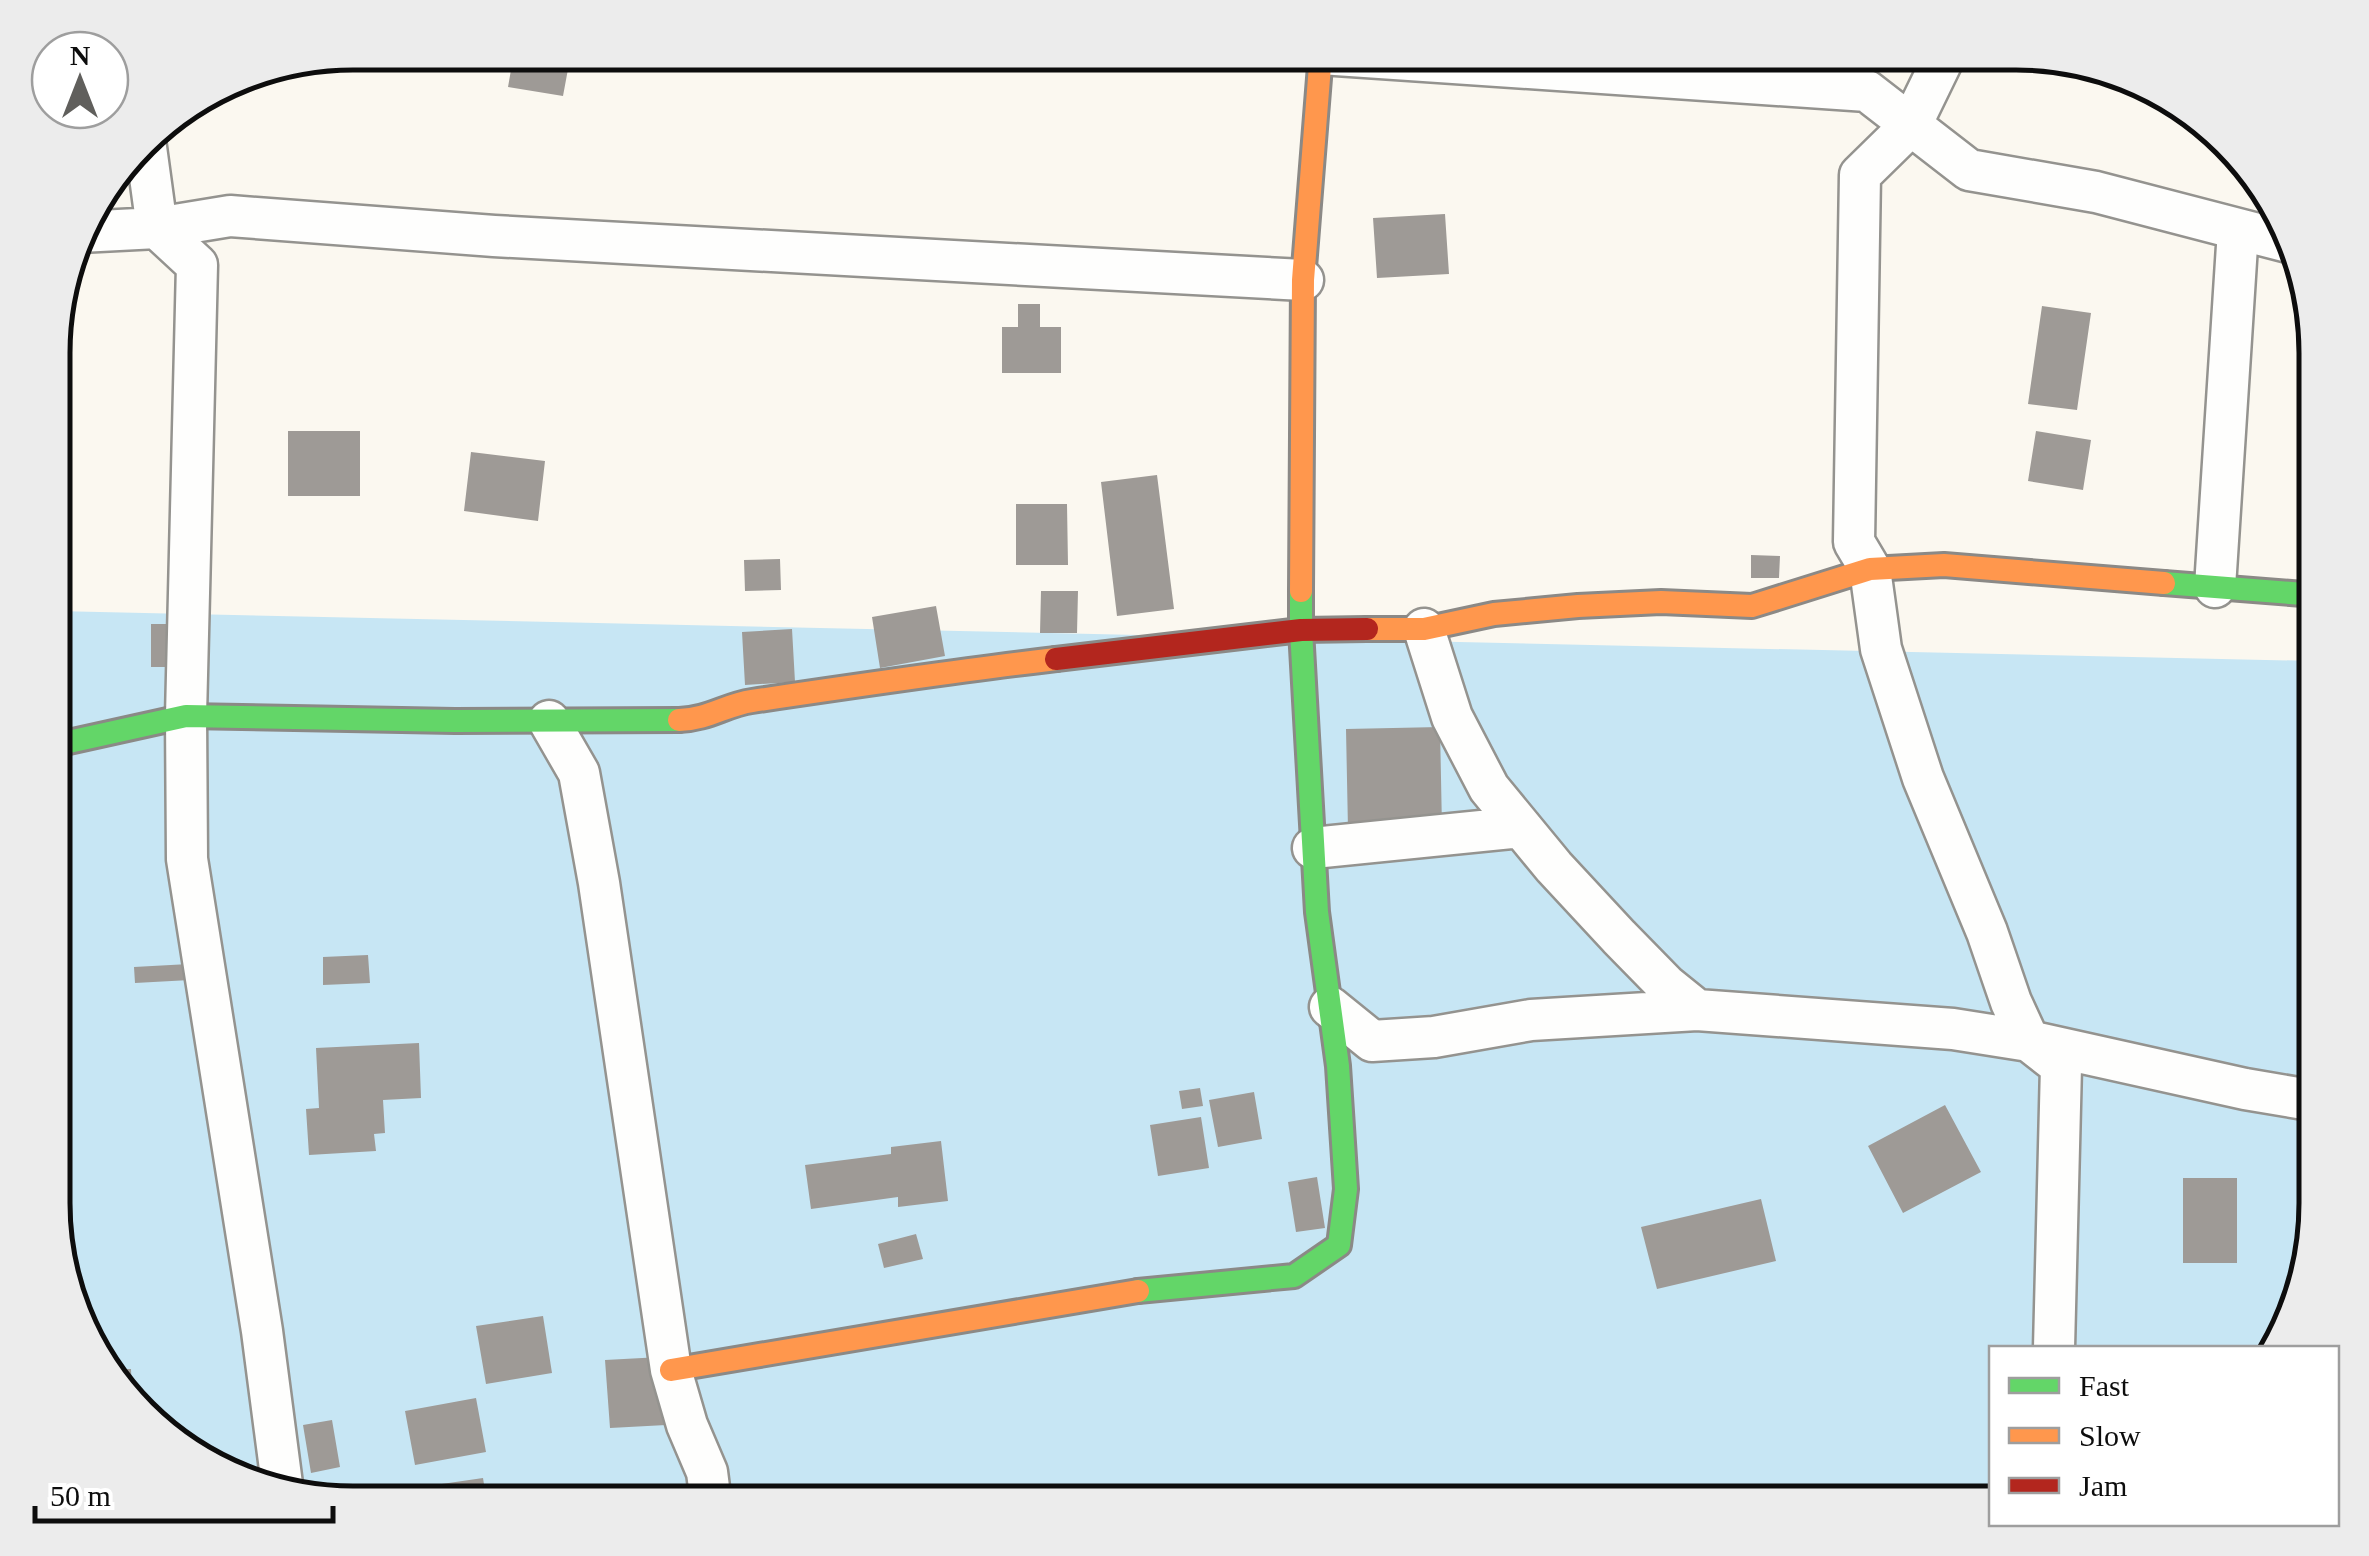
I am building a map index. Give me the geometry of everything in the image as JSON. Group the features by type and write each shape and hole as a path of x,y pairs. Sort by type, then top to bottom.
{"street":[{"path":"671,1370 1115,1293 1294,1276 1338,1246 1346,1189 1338,1066 1317,912 1301,630 1303,280 1320,70"},
{"path":"1569,70 1867,91 1969,170 2096,192 2274,239"},
{"path":"1938,70 1912,125 1860,174 1854,542 1870,569 1880,648 1923,778 1987,932 2011,1002 2029,1041 2060,1066 2054,1346"},
{"path":"148,158 157,228 198,265 186,859 262,1331 281,1476"},
{"path":"98,231 157,228 230,216 494,236 1303,280"},
{"path":"2215,587 2238,230"},
{"path":"70,743 186,716 549,722 699,719 745,702 962,670 1301,630 1424,629 1494,614 1578,606 1661,602 1752,606 1870,569 1944,564 2298,594"},
{"path":"1424,629 1452,717 1489,788 1619,937 1697,1010"},
{"path":"549,722 579,773 599,883 671,1370 709,1486"},
{"path":"1313,848 1521,826"},
{"path":"1330,1007 1372,1041 1434,1037 1532,1020 1697,1010 1952,1029 2029,1041 2298,1098"}],"water":[{"path":"70,611 2298,661 2298,1221 2294,1258 2284,1294 2259,1346 1989,1346 1989,1485 353,1486 316,1484 262,1471 196,1438 153,1403 118,1360 99,1328 75,1258 70,1203"}],"building":[{"path":"511,71 568,71 563,96 508,87"},
{"path":"1445,214 1449,274 1377,278 1373,218"},
{"path":"1018,304 1040,304 1040,327 1061,327 1061,373 1002,373 1002,327 1018,327"},
{"path":"2042,306 2091,313 2077,410 2028,404"},
{"path":"288,431 360,431 360,496 288,496"},
{"path":"2036,431 2091,440 2083,490 2028,481"},
{"path":"471,452 545,461 538,521 464,511"},
{"path":"1157,475 1174,609 1117,616 1101,482"},
{"path":"1016,504 1067,504 1068,565 1016,565"},
{"path":"1751,555 1780,556 1779,578 1751,578"},
{"path":"780,559 781,590 745,591 744,560"},
{"path":"1041,591 1078,591 1077,633 1040,633"},
{"path":"936,606 945,656 880,668 872,617"},
{"path":"151,624 177,624 178,667 151,667"},
{"path":"792,629 795,682 745,685 742,632"},
{"path":"1440,727 1442,828 1348,830 1346,729"},
{"path":"368,955 370,983 323,985 323,957"},
{"path":"189,964 190,980 135,983 134,967"},
{"path":"419,1043 421,1098 383,1100 385,1133 374,1134 376,1151 309,1155 306,1109 319,1108 316,1048"},
{"path":"1200,1088 1203,1106 1182,1109 1179,1091"},
{"path":"1254,1092 1262,1139 1218,1147 1209,1100"},
{"path":"1945,1105 1981,1172 1903,1213 1868,1146"},
{"path":"1201,1117 1209,1168 1158,1176 1150,1125"},
{"path":"941,1141 948,1201 898,1207 898,1197 811,1209 805,1165 891,1154 891,1147"},
{"path":"1317,1177 1325,1228 1296,1232 1288,1182"},
{"path":"2183,1178 2237,1178 2237,1263 2183,1263"},
{"path":"1761,1199 1776,1261 1657,1289 1641,1227"},
{"path":"916,1234 923,1259 884,1268 878,1244"},
{"path":"543,1316 552,1373 486,1384 476,1326"},
{"path":"661,1357 666,1425 610,1428 605,1360"},
{"path":"476,1398 486,1452 415,1465 405,1411"},
{"path":"332,1420 340,1467 311,1473 303,1425"},
{"path":"483,1478 484,1486 428,1486"}],"traffic: fast":[{"path":"2164,583 2298,594"},
{"path":"1138,1291 1294,1276 1339,1245 1346,1189 1338,1066 1317,912 1301,591"},
{"path":"70,742 186,716 679,720"}],"traffic: slow":[{"path":"1301,591 1303,280 1320,70"},
{"path":"1367,629 1424,629 1494,614 1578,606 1661,602 1752,606 1870,569 1944,565 2164,583"},
{"path":"679,720 752,701 1056,659"},
{"path":"671,1370 1138,1291"}],"traffic: jam":[{"path":"1056,659 1301,630 1367,629"}]}
